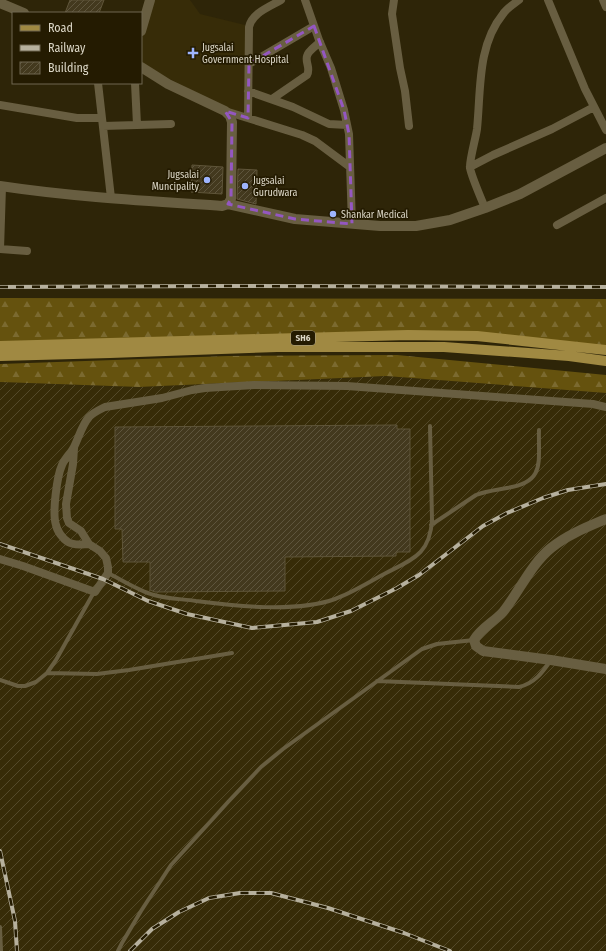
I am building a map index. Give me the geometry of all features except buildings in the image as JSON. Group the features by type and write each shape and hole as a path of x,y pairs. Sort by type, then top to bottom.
{"main road":[{"name":"SH6","path":"0,346 408,335 477,336 606,350"},
{"name":"SH6","path":"0,356 277,348 444,347 554,355 606,361"}],"street":[{"path":"142,28 150,0"},
{"path":"248,118 250,22 257,14 281,0"},
{"path":"305,0 338,89 349,134 352,224"},
{"path":"394,0 392,14 405,91 409,126"},
{"path":"485,208 470,167 475,139 481,78 487,42 503,13 519,0"},
{"path":"548,0 567,48 606,130"},
{"path":"603,0 606,7"},
{"path":"0,3 22,12"},
{"path":"249,64 314,26"},
{"path":"272,100 307,75 309,71 307,55 320,42"},
{"path":"142,68 168,84 225,111 302,135 315,142 350,167"},
{"path":"98,84 111,198"},
{"path":"135,84 136,126"},
{"path":"248,90 293,107 328,124 347,125"},
{"path":"0,105 102,122 136,126 171,124"},
{"path":"470,167 493,155 552,129 594,107"},
{"path":"225,111 230,116 232,122 231,199 228,204"},
{"path":"27,251 0,249 1,186 31,191 111,198 222,206 228,204 295,219 380,226 416,226 450,220 520,194 606,148"},
{"path":"557,225 606,198"},
{"path":"89,544 69,543 58,531 55,523 58,479 62,464 74,448 84,423 97,410 162,398 192,390 254,385 347,386 593,404 606,407"},
{"path":"0,559 95,592 108,573 106,558 100,551 89,544 81,531 69,523 67,518 66,504 73,464 74,448"},
{"path":"606,519 566,538 550,549 534,568 502,612 478,634 474,640 476,646 483,651 606,669"}],"lane":[{"path":"108,573 154,595 237,606 314,604 334,599 348,593 409,561 420,553 428,543 431,534 430,426"},
{"path":"431,525 476,495 483,492 518,486 530,481 534,477 538,468 539,430"},
{"path":"0,680 18,686 25,686 36,682 47,673 95,592"},
{"path":"118,951 141,911 171,865 261,768 283,749 422,649 437,644 474,640"},
{"path":"47,673 97,674 232,653"},
{"path":"377,681 519,687 527,685 535,680 542,674 551,660"},
{"path":"0,927 1,951"}],"highlighted area":[{"path":"314,26 344,110 349,134 352,224 295,219 228,204 231,199 232,122 225,111 248,118 249,64"}],"shaded area":[{"name":"Jugsalai Government Hospital","path":"154,0 190,0 200,14 245,25 246,115 225,108 142,65 142,38"},
{"path":"386,376 606,393 606,951 0,951 0,382 139,387"}],"green space":[{"path":"0,298 606,299 606,346 473,334 0,342"},
{"path":"397,355 606,375 606,393 386,376 139,387 0,382 0,364 228,356"}],"railway":[{"path":"0,287 606,287"},
{"path":"0,544 103,579 148,601 187,614 252,628 317,622 351,611 397,588 419,575 483,526 507,513 543,498 568,490 606,484"},
{"path":"0,851 15,921 17,951"},
{"path":"130,951 152,929 179,912 209,898 240,893 271,893 328,908 404,933 450,951"}],"place":[{"name":"Jugsalai Government Hospital","path":"193,53"},
{"name":"Jugsalai Muncipality","path":"207,180"},
{"name":"Jugsalai Gurudwara","path":"245,186"},
{"name":"Shankar Medical","path":"333,214"}]}
